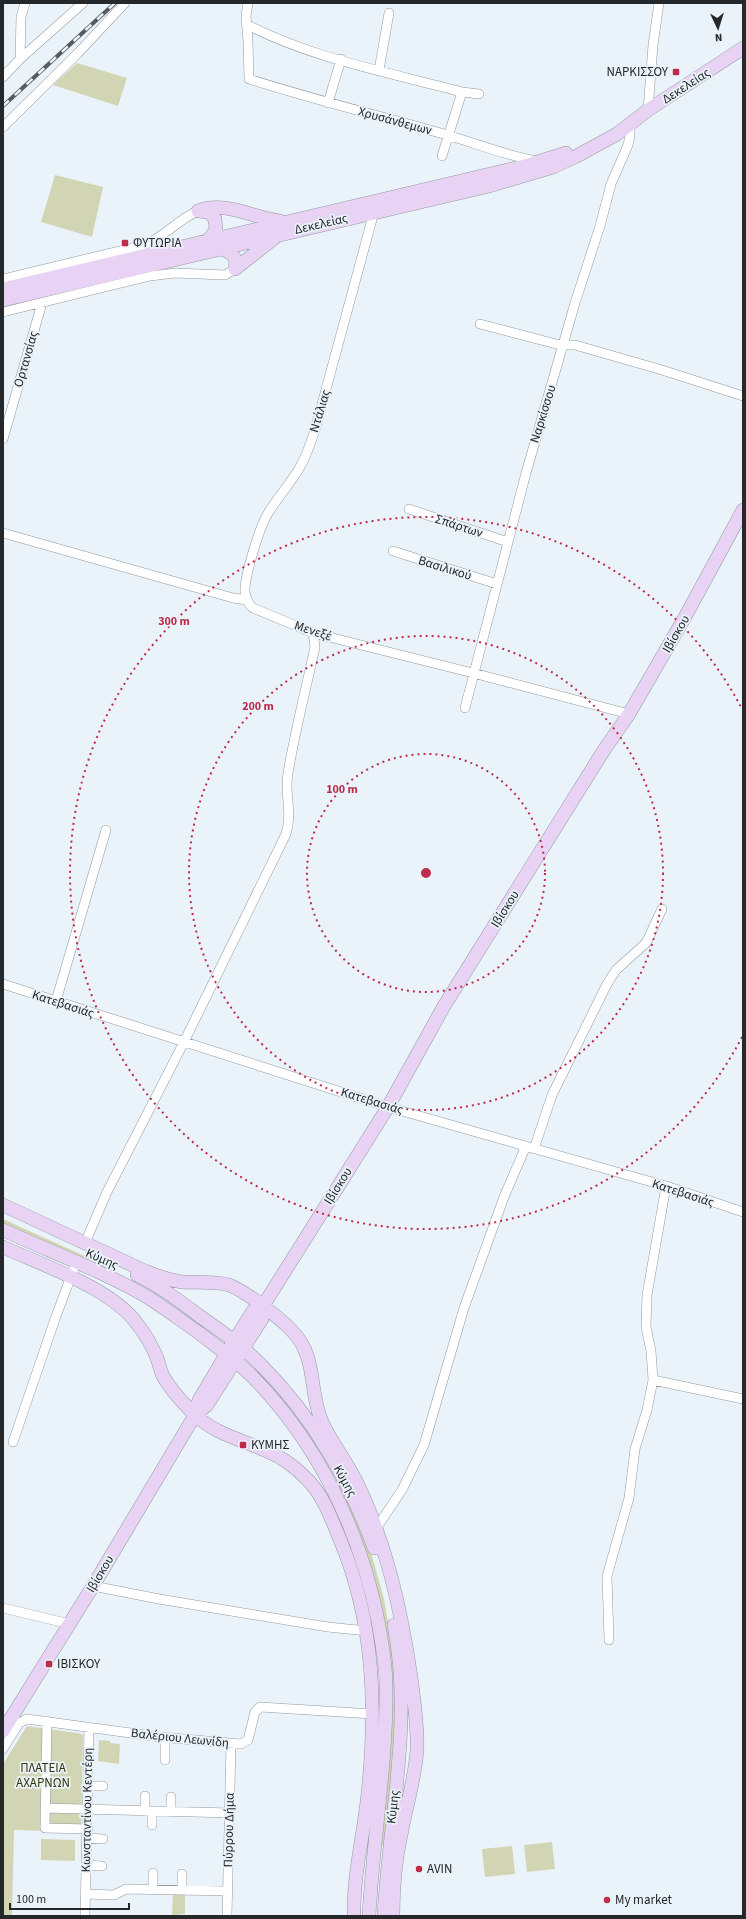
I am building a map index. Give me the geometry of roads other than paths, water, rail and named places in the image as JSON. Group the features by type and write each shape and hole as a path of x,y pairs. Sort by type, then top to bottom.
{"main road":[{"name":"Δεκελείας","path":"3,289 208,240 374,212 489,186 553,167 575,158 617,134 648,110 743,48"},
{"name":"Δεκελείας","path":"3,300 219,248 283,228 541,161 574,151 630,124"},
{"path":"198,211 209,207 228,208 270,220 283,228 235,269"},
{"path":"198,211 209,212 215,219 216,230 208,240"},
{"path":"219,248 229,251 234,256 236,262 235,269"},
{"name":"Ιβίσκου","path":"3,1731 70,1624 195,1415 207,1405 239,1344 262,1319 263,1306 388,1107 444,1006 604,750 629,714 685,617 743,510"},
{"path":"3,1205 163,1278 181,1282 215,1282 231,1286 263,1306 294,1333 303,1346 308,1359 313,1394 319,1416 330,1439 354,1477 377,1527 394,1586 406,1643 417,1727 414,1776 399,1843 393,1888 393,1916"},
{"name":"Κύμης","path":"3,1214 140,1276 239,1344 279,1384 297,1406 329,1453 357,1504 367,1527 384,1576 395,1630 401,1686 400,1743 384,1916"},
{"name":"Κύμης","path":"3,1230 132,1289 150,1299 231,1357 252,1377 286,1416 317,1462 344,1511 358,1546 369,1581 385,1663 385,1743 369,1916"},
{"path":"3,1247 112,1298 131,1316 150,1342 162,1374 195,1415 227,1436 259,1447 281,1457 310,1481 336,1528 350,1562 358,1588 366,1630 371,1673 373,1714 368,1793 355,1896 354,1916"}],"street":[{"path":"20,59 21,16 25,3"},
{"path":"3,77 20,59 83,3"},
{"path":"3,127 78,53 125,3"},
{"path":"248,3 246,24 271,37 341,60 462,92 479,94"},
{"path":"648,110 653,45 659,3"},
{"path":"379,70 389,13"},
{"name":"Χρυσάνθεμων","path":"246,24 249,79 328,103 449,136 517,158 541,161"},
{"path":"328,103 341,60"},
{"path":"442,156 462,92"},
{"name":"Ναρκίσσου","path":"465,708 473,672 526,473 611,184 628,145 630,124"},
{"path":"3,278 144,244 164,235 192,213 198,211"},
{"name":"Ντάλιας","path":"247,600 245,591 258,538 266,517 300,467 315,430 374,212"},
{"path":"3,312 162,274 225,275 235,269"},
{"name":"Ορτανσίας","path":"3,439 42,302"},
{"path":"480,324 564,345 575,345 655,368 743,396"},
{"name":"Σπάρτων","path":"409,510 508,542"},
{"name":"Μενεξέ","path":"3,533 233,598 247,600 253,608 313,633 473,672 629,714"},
{"name":"Βασιλικού","path":"393,551 497,584"},
{"path":"85,1242 108,1192 184,1042 286,834 290,811 287,796 288,774 315,647 313,633"},
{"path":"56,1001 106,830"},
{"path":"377,1527 402,1490 424,1445 462,1314 504,1197 530,1147 552,1095 607,984 616,970 646,943 662,909"},
{"name":"Κατεβασιάς","path":"3,984 388,1107 666,1186 743,1212"},
{"path":"610,1640 608,1576 629,1498 635,1449 647,1410 653,1380 651,1351 646,1327 647,1295 666,1186"},
{"path":"14,1442 76,1263"},
{"path":"653,1380 743,1399"},
{"path":"93,1586 159,1599 321,1626 366,1630"},
{"path":"3,1608 70,1624"},
{"name":"Βαλέριου Λεωνίδη","path":"3,1749 21,1720 30,1718 165,1738 241,1744 248,1740 255,1712 263,1706 373,1714"},
{"path":"47,1721 45,1828 88,1834 103,1839"},
{"name":"Κωνσταντίνου Κεντέρη","path":"85,1916 90,1728"},
{"path":"165,1738 165,1760"},
{"name":"Πύρρου Δήμα","path":"227,1916 231,1744"},
{"path":"220,1782 230,1783"},
{"path":"88,1786 103,1786"},
{"path":"145,1796 152,1825"},
{"path":"171,1797 171,1811"},
{"path":"45,1808 171,1811 193,1816 230,1813"},
{"path":"87,1865 102,1866"},
{"path":"150,1892 153,1873"},
{"path":"182,1874 182,1890"},
{"path":"86,1894 114,1895 126,1889 150,1892 182,1890 228,1891"}],"railway":[{"path":"3,106 115,3"}],"place":[{"name":"ΝΑΡΚΙΣΣΟΥ","path":"676,72"},
{"name":"ΦΥΤΩΡΙΑ","path":"125,243"},
{"name":"ΚΥΜΗΣ","path":"243,1445"},
{"name":"ΙΒΙΣΚΟΥ","path":"49,1664"},
{"name":"AVIN","path":"419,1869"},
{"name":"My market","path":"607,1900"}],"park label":[{"name":"ΠΛΑΤΕΙΑ ΑΧΑΡΝΩΝ","path":"43,1776"}]}
